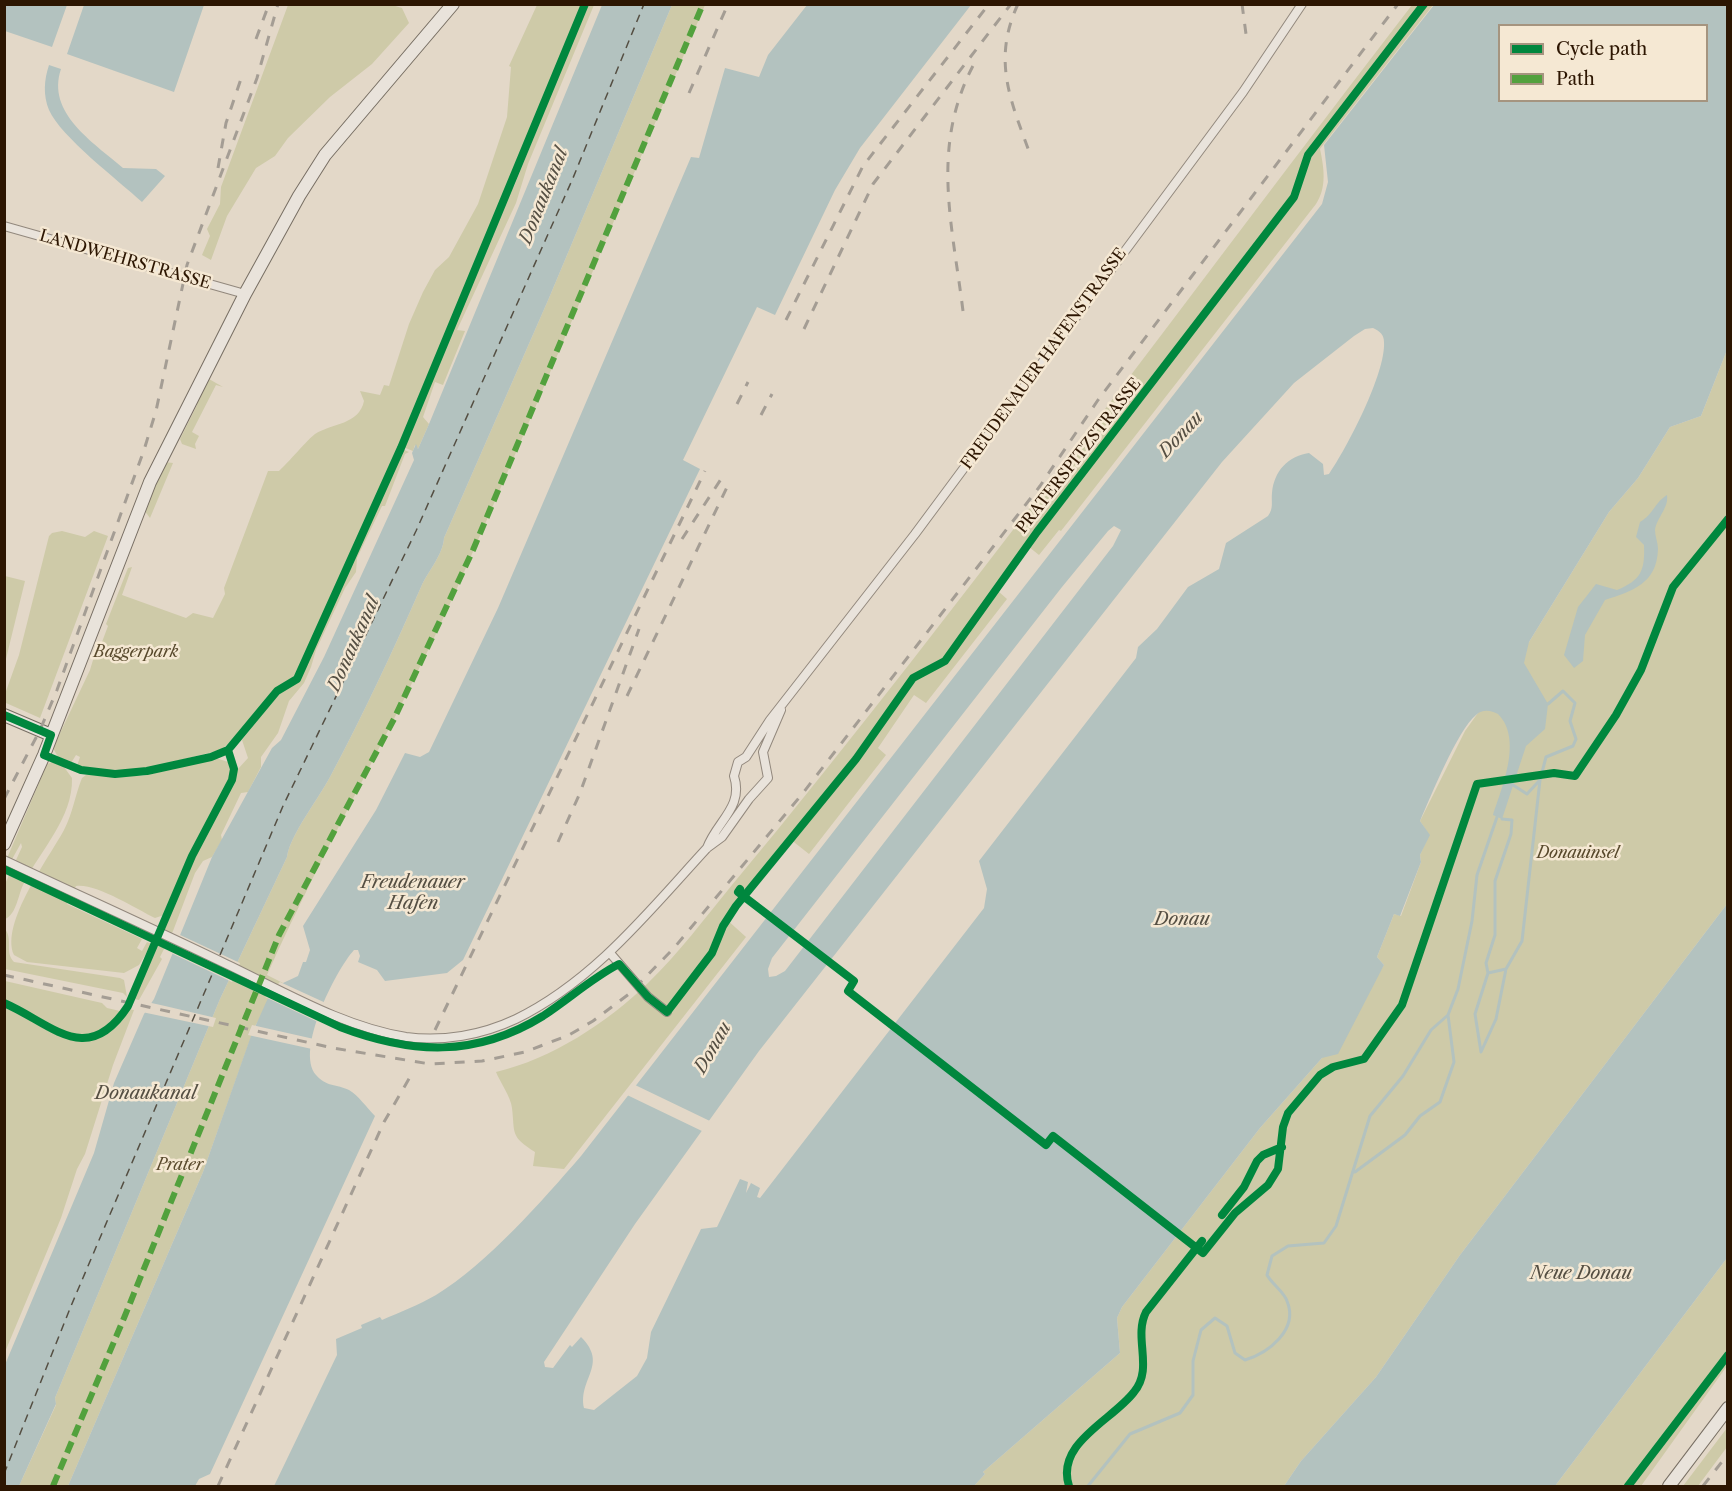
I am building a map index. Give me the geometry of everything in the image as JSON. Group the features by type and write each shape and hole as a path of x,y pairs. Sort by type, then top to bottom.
{"street":[{"path":"4,844 51,735 150,482 245,294 299,196 325,155 453,4"},
{"name":"FREUDENAUER HAFENSTRASSE","path":"707,848 712,833 730,811 738,785 734,770 738,762 746,757 760,734 915,534 1236,100 1302,4"},
{"name":"LANDWEHRSTRASSE","path":"4,226 245,294"},
{"name":"FREUDENAUER HAFENSTRASSE","path":"4,860 255,978 372,1029 407,1037 437,1039 489,1029 539,1006 610,953 707,848 722,837 756,790 768,778 763,752 781,708"},
{"path":"4,715 51,735"},
{"path":"746,757 759,758 765,763"},
{"path":"738,785 744,789 756,790"},
{"path":"610,953 648,997 667,1012"},
{"path":"1669,1486 1728,1408"}],"green space":[{"path":"288,5 392,5 402,8 409,23 372,64 330,97 288,138 275,156 256,168 227,216 211,260 202,255 210,236 207,229 220,204 221,187"},
{"name":"Baggerpark","path":"537,5 582,5 568,45 373,507 296,675 274,690 245,728 221,750 143,769 105,770 77,766 80,757 76,755 71,763 58,757 53,748 90,670 96,650 99,650 108,626 106,624 128,568 132,567 122,595 186,618 193,613 213,618 225,594 224,588 268,471 279,471 315,434 357,415 364,401 360,391 380,395 384,385 389,386 409,324 423,292 435,270 449,257 478,204 507,117 511,67 509,66"},
{"path":"587,5 594,5 528,164 516,203 457,330 465,331 443,385 435,382 423,417 429,424 418,449 415,445 413,451 403,447 491,233 515,184"},
{"name":"Prater","path":"672,5 705,5 458,586 412,684 313,877 267,975 283,983 255,1026 203,1172 68,1486 19,1486 56,1405 55,1398 220,999 287,857 293,838 342,754 421,587 441,551 444,538 549,298"},
{"path":"1412,5 1433,5 1320,149 1323,184 1316,204 1061,531 1059,530 1039,555 1029,547 998,591 1007,599 926,703 914,695 878,748 886,755 809,854 790,839 725,918 746,937 564,1169 533,1166 535,1152 521,1142 515,1134 508,1094 496,1072 537,1058 577,1038 632,998 681,948 911,662"},
{"name":"Donauinsel","path":"1727,350 1727,904 1460,1255 1376,1377 1301,1461 1284,1486 974,1486 985,1474 983,1472 1120,1353 1117,1318 1122,1307 1260,1128 1322,1058 1384,965 1377,957 1394,914 1401,916 1421,862 1420,855 1429,835 1420,821 1465,731 1529,642 1609,512 1638,478 1670,427 1701,416"},
{"path":"209,379 223,387 216,385 192,432 199,436 195,444 196,449 182,444 180,439 197,405 195,402"},
{"path":"402,449 409,452 405,454 385,506 382,506 357,558 356,572 345,588 316,650 304,683 289,701 278,733 261,757 261,767 248,792 241,793 221,835 222,840 212,857 203,861 195,873 173,931 160,957 162,959 139,1000 134,999 199,847 238,769 248,758 242,740 279,692 300,678"},
{"path":"164,462 173,463 150,518 144,510"},
{"path":"62,531 85,537 94,531 108,536 40,718 6,703 5,694 19,655 49,536"},
{"path":"4,576 25,581 5,663"},
{"path":"216,758 228,762 231,771 229,780 198,838 164,915 155,918 105,892 84,886 76,886 67,904 142,939 137,948 142,951 147,942 152,944 139,965 124,973 27,962 14,955 12,942 14,926 20,909 67,824 82,778 86,775 143,776"},
{"path":"52,762 64,767 72,778 71,793 62,820 24,883 15,908 5,919 5,884 22,847 21,843 5,872 5,863 47,764"},
{"path":"4,928 14,962 120,978 124,980 127,997 123,993 5,969"},
{"path":"5,981 102,1003 107,1008 120,1011 124,1008 115,1019 94,1033 81,1035 68,1033 42,1022 5,1001"},
{"path":"5,1005 55,1034 83,1040 96,1038 109,1031 128,1009 134,1010 61,1218 5,1352"},
{"path":"1727,1258 1727,1366 1641,1486 1555,1486"},
{"path":"1727,1428 1727,1447 1698,1486 1683,1486"}],"water":[{"path":"5,4 67,5 52,47 5,31"},
{"path":"84,5 204,5 174,92 67,54"},
{"name":"Donaukanal","path":"602,5 672,5 549,298 444,538 441,551 421,587 342,754 293,838 287,857 220,999 55,1398 56,1404 19,1486 5,1486 4,1367 94,1153 114,1083 144,1014 154,999 212,857 272,748 281,740 324,657 414,460 412,453 416,444 418,449 429,424"},
{"name":"Freudenauer Hafen","path":"807,5 971,5 860,148 835,190 775,315 757,307 683,460 700,469 463,960 447,973 385,981 377,970 358,962 360,956 358,950 354,950 328,992 314,1030 310,1048 311,1064 320,1079 352,1092 375,1116 210,1474 199,1479 195,1486 68,1486 203,1172 251,1036 268,998 283,983 298,976 303,962 306,962 310,950 303,926 376,810 405,753 420,757 429,752 498,608 691,157 699,158 725,68 759,77 768,55"},
{"name":"Donau","path":"1434,5 1727,5 1727,350 1701,416 1670,427 1638,478 1609,512 1529,642 1524,663 1548,704 1545,729 1526,746 1502,819 1493,815 1508,763 1509,736 1498,714 1484,711 1476,715 1461,735 1420,821 1430,835 1420,855 1421,862 1400,916 1394,914 1377,957 1384,965 1338,1054 1322,1058 1260,1128 1122,1307 1117,1318 1120,1353 983,1472 985,1474 974,1486 274,1486 337,1355 336,1339 362,1328 361,1325 380,1317 382,1320 423,1302 455,1282 475,1267 513,1231 581,1156 1322,204 1328,182 1324,145","holes":["1373,328 1380,332 1384,342 1379,372 1364,410 1329,474 1324,475 1323,464 1309,453 1295,457 1283,466 1273,485 1272,508 1268,516 1226,543 1219,569 1188,587 1157,629 1138,647 1136,658 979,861 987,889 984,908 760,1198 757,1197 760,1188 751,1183 746,1193 748,1182 740,1179 717,1227 701,1229 651,1332 647,1358 637,1376 594,1410 584,1408 583,1397 593,1364 589,1347 581,1337 572,1347 570,1345 553,1368 545,1367 544,1362 635,1224 759,1051 1222,462 1294,383 1354,336 1365,329","1114,526 1121,530 1113,546 785,971 769,977 768,969 772,958 1062,587"]},
{"path":"49,65 61,69 58,85 60,99 66,113 86,137 123,168 156,169 165,176 142,202 77,145 55,121 49,110 45,93"},
{"path":"1667,495 1666,504 1655,530 1658,549 1657,561 1653,570 1648,578 1633,589 1605,600 1585,635 1583,661 1574,668 1564,655 1578,607 1596,584 1617,590 1640,574 1644,562 1644,545 1636,537 1640,522"},
{"name":"Neue Donau","path":"1727,904 1727,1258 1555,1486 1284,1486 1301,1461 1376,1377 1460,1255"}],"pier":[{"path":"178,934 240,963 232,982 171,953"},
{"path":"280,982 328,1004 320,1023 265,997"},
{"path":"147,1002 216,1018 213,1027 142,1012"},
{"path":"252,1025 314,1039 312,1049 248,1035"},
{"path":"633,1084 712,1122 704,1132 625,1094"}],"waterway":[{"path":"1502,819 1512,820 1511,834 1495,881 1495,935 1486,963 1488,973 1475,1014 1481,1052 1496,1019 1506,969 1522,941 1540,780 1546,757 1573,746 1576,739 1570,721 1575,703 1563,691 1548,704"},
{"path":"1513,785 1527,794 1539,781"},
{"path":"1355,1172 1405,1135 1420,1116 1440,1102 1454,1062 1448,1015 1458,989 1472,921 1477,875 1497,817"},
{"path":"1488,973 1506,969"},
{"path":"1088,1486 1130,1434 1180,1413 1193,1395 1193,1361 1201,1330 1215,1318 1227,1326 1235,1353 1245,1360 1263,1352 1279,1339 1285,1331 1290,1312 1287,1301 1267,1275 1272,1256 1288,1246 1324,1243 1336,1226 1370,1116 1403,1076 1431,1030 1448,1015"}],"ferry route":[{"path":"220,955 283,806 416,531 573,178 644,4"},
{"path":"4,1474 71,1306 217,963"}],"railway":[{"path":"256,39 269,4"},
{"path":"4,799 40,730 57,690 144,450 156,411 187,265 257,78 278,4"},
{"path":"689,93 728,4"},
{"path":"786,320 863,166 989,4"},
{"path":"804,329 873,184 1011,4"},
{"path":"1018,4 1010,25 1005,64 1011,100 1031,157"},
{"path":"1242,4 1246,34"},
{"path":"4,975 333,1048 430,1064 482,1061 525,1052 569,1035 593,1021 629,994 674,948 803,793 1040,486 1098,400 1398,4"},
{"path":"963,311 950,215 949,154 953,123 961,93 975,62"},
{"path":"218,168 226,123 243,73"},
{"path":"737,404 748,382"},
{"path":"761,415 772,394"},
{"path":"435,1030 705,471"},
{"path":"682,539 721,479"},
{"path":"627,696 729,483"},
{"path":"558,842 580,793 639,629"},
{"path":"218,1486 384,1122 410,1077"},
{"path":"1703,1486 1728,1454"}],"marked path":[{"path":"53,1486 124,1318 279,935 394,719 473,550 703,4"}],"cycle path":[{"path":"4,715 51,735 44,755 81,770 115,774 147,771 211,757 228,750 277,691 297,679 401,448 585,4"},
{"name":"PRATERSPITZSTRASSE","path":"4,869 340,1027 392,1043 443,1047 468,1045 493,1039 518,1030 543,1016 619,964 648,997 667,1012 712,953 723,926 736,906 856,759 913,678 945,661 1037,532 1294,197 1308,155 1424,4"},
{"path":"740,889 738,892 854,981 848,991 1046,1145 1053,1136 1203,1253 1235,1213 1268,1185 1278,1169 1283,1127 1288,1113 1320,1075 1333,1067 1364,1059 1402,1005 1477,784 1554,773 1575,776 1616,715 1641,670 1673,587 1728,519"},
{"path":"4,1003 68,1036 83,1038 98,1035 113,1025 128,1006 192,856 232,780 234,769 228,750"},
{"path":"1222,1215 1244,1187 1257,1161 1263,1155 1282,1147"},
{"path":"1069,1486 1067,1471 1070,1457 1078,1445 1088,1433 1125,1402 1140,1383 1143,1363 1141,1332 1146,1312 1202,1241"},
{"path":"1628,1486 1728,1355"}]}
